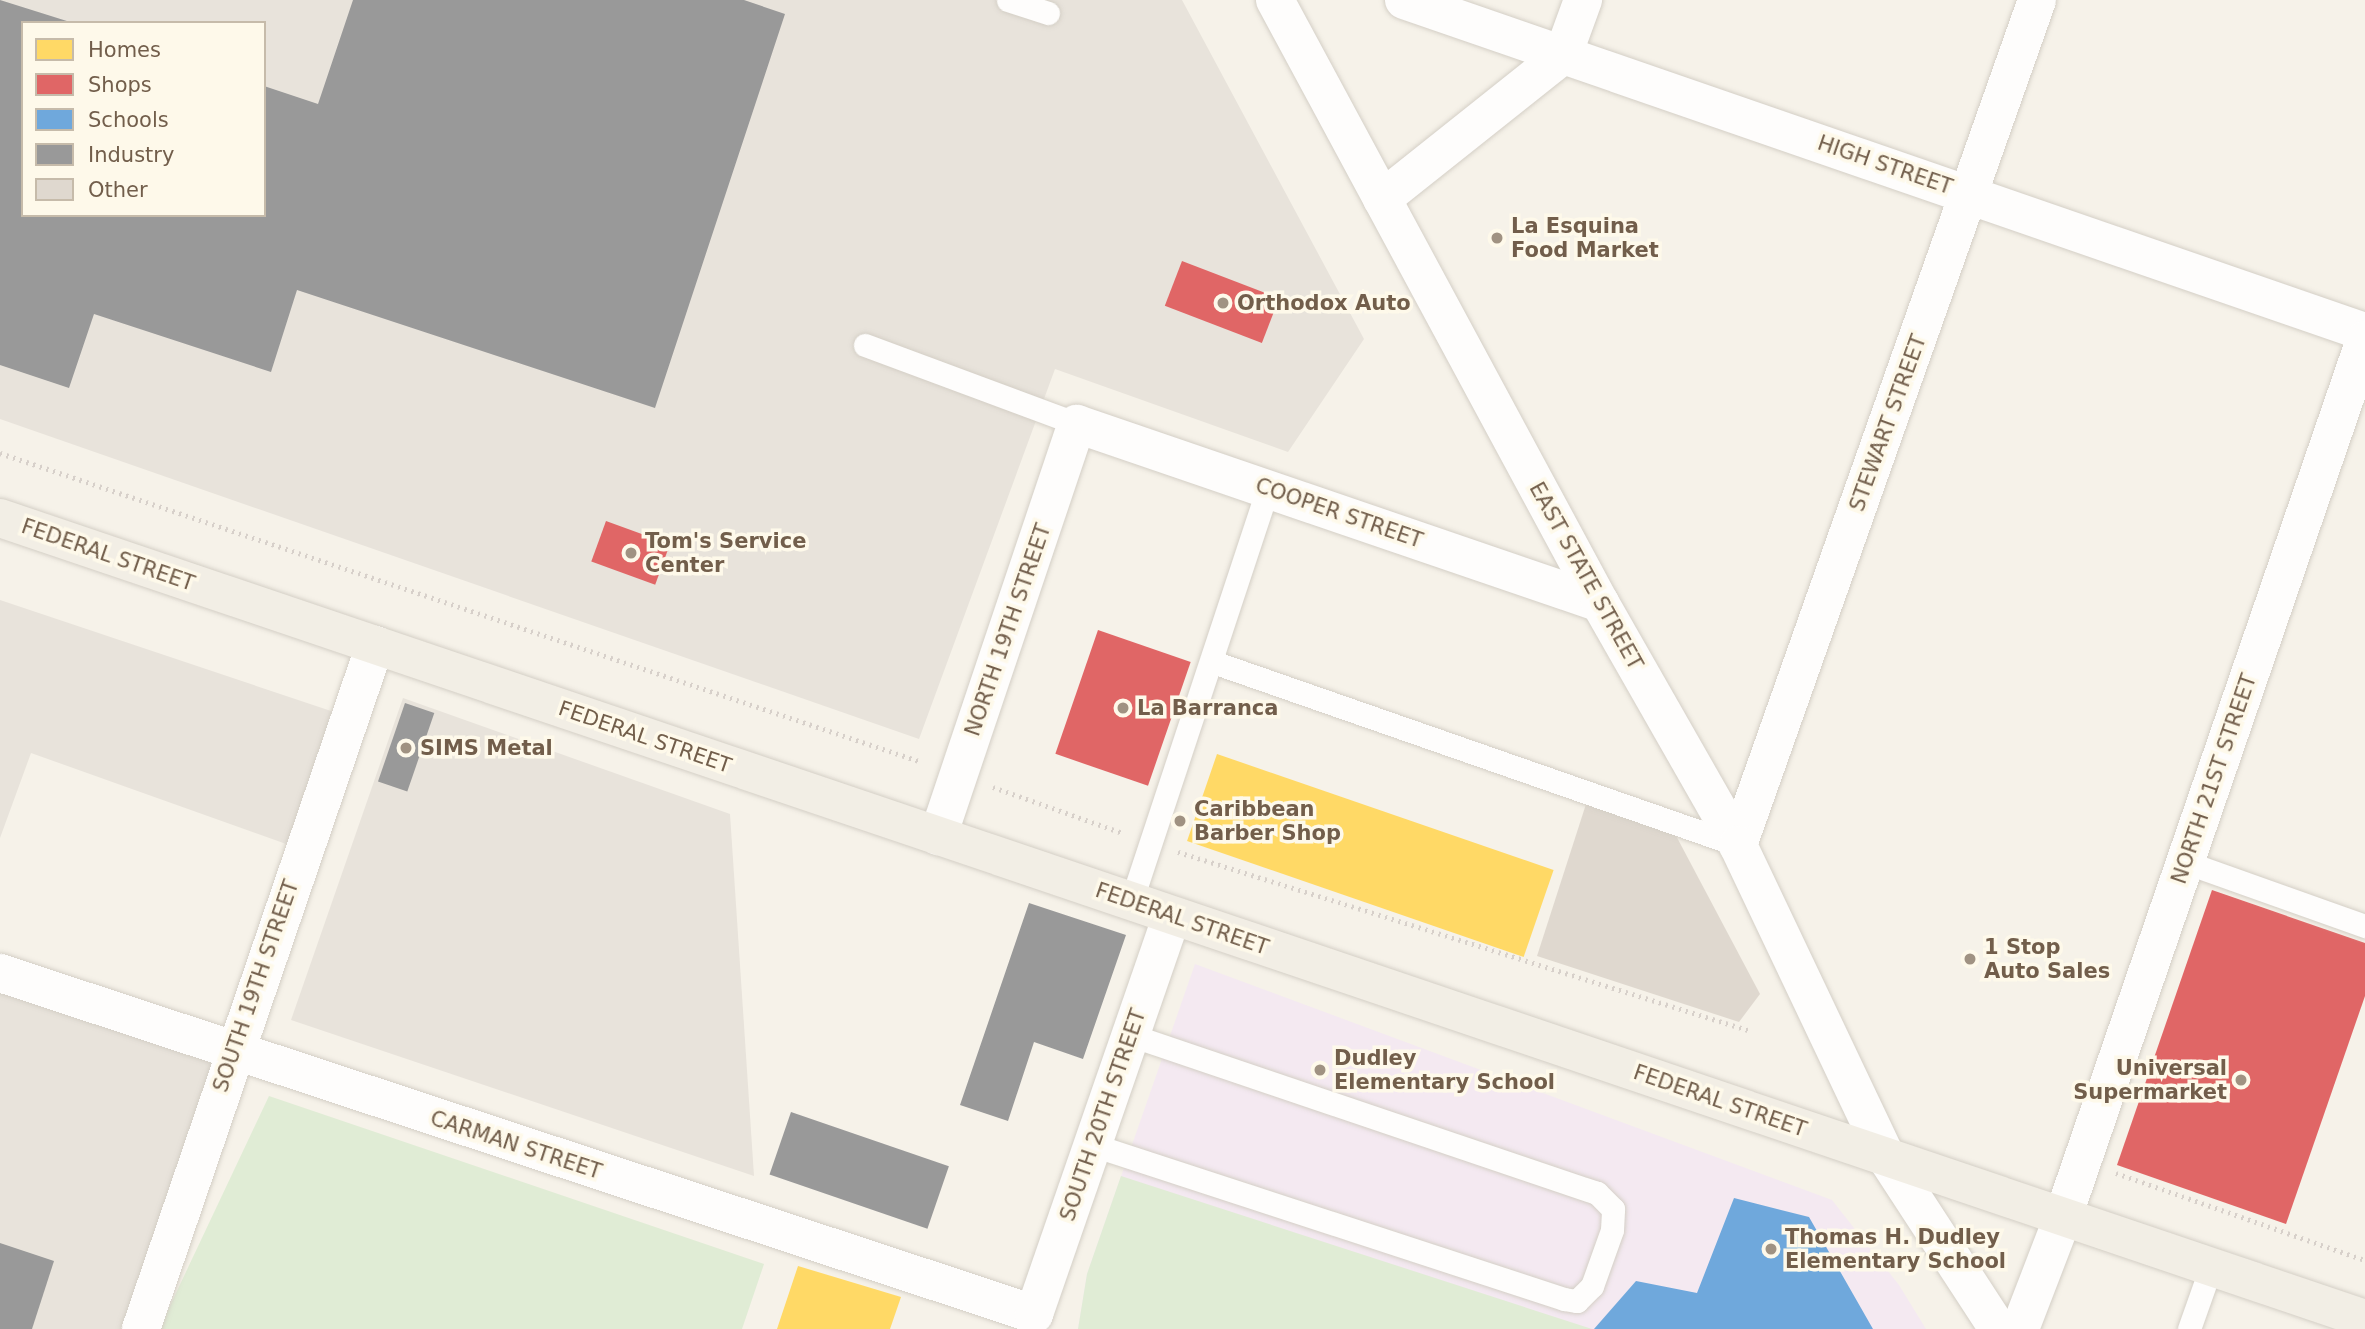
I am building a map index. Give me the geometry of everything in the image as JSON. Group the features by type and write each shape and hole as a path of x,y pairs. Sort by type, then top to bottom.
{"main road":[{"name":"FEDERAL STREET","path":"0,519 2365,1319"}],"street":[{"name":"EAST STATE STREET","path":"1275,0 1600,603 1738,845 1886,1157 1998,1329"},
{"name":"HIGH STREET","path":"1404,0 2365,332"},
{"path":"1382,199 1563,55 1583,0"},
{"name":"STEWART STREET","path":"1738,845 2037,0"},
{"name":"NORTH 21ST STREET","path":"2020,1329 2063,1217 2365,340"},
{"name":"COOPER STREET","path":"1077,424 1600,603"},
{"name":"NORTH 19TH STREET","path":"938,836 1077,424"},
{"name":"SOUTH 19TH STREET","path":"141,1329 232,1052 375,645"},
{"name":"SOUTH 20TH STREET","path":"1038,1322 1093,1145 1172,916"},
{"name":"CARMAN STREET","path":"0,973 1038,1322"}],"lane":[{"path":"1008,0 1048,13"},
{"path":"865,345 1077,424"},
{"path":"1131,902 1213,662 1268,488"},
{"path":"1213,662 1738,845"},
{"path":"2185,862 2365,926"},
{"path":"1093,1145 1564,1299 1577,1301 1592,1286 1612,1230 1613,1209 1597,1193 1130,1035"},
{"path":"2189,1329 2211,1267"}],"path":[{"path":"0,453 958,776 1151,844 1751,1031"},
{"path":"2081,1161 2365,1260"}],"shaded area":[{"path":"0,0 1182,0 1364,339 1288,452 1055,369 919,739 0,419"},
{"path":"0,600 346,716 303,850 31,753 0,838"},
{"path":"403,698 730,814 754,1176 291,1020"},
{"name":"Dudley Elementary School","path":"1195,964 1832,1200 1899,1285 1926,1329 1078,1329 1087,1274"},
{"path":"0,976 232,1052 137,1329 0,1329"}],"green space":[{"path":"269,1096 764,1264 742,1329 159,1329"},
{"path":"1121,1176 1592,1329 1078,1329 1087,1274"}],"building: Homes":[{"path":"1217,754 1554,870 1524,957 1187,841"},
{"path":"798,1266 901,1297 890,1329 777,1329"}],"building: Shops":[{"name":"Orthodox Auto","path":"1182,261 1279,298 1262,343 1165,306"},
{"name":"Tom's Service Center","path":"606,521 670,544 655,585 591,561"},
{"name":"La Barranca","path":"1098,630 1191,662 1148,786 1055,754"},
{"name":"Universal Supermarket","path":"2212,890 2365,943 2365,996 2286,1224 2117,1165"}],"building: Schools":[{"name":"Thomas H. Dudley Elementary School","path":"1734,1198 1809,1217 1873,1329 1594,1329 1636,1281 1697,1293"}],"building: Industry":[{"path":"0,0 67,21 21,21 21,217 266,217 266,87 318,104 353,0 744,0 785,14 655,408 297,290 271,372 94,314 69,388 0,365"},
{"name":"SIMS Metal","path":"405,703 434,713 407,792 378,781"},
{"path":"1029,903 1126,935 1083,1059 1034,1042 1008,1121 960,1105"},
{"path":"791,1112 949,1166 927,1229 770,1174"},
{"path":"0,1243 54,1261 32,1329 0,1329"}],"building: Other":[{"path":"1587,801 1673,830 1760,994 1739,1022 1537,956"}],"place":[{"name":"La Esquina Food Market","path":"1497,238"},
{"name":"Orthodox Auto","path":"1223,303"},
{"name":"Tom's Service Center","path":"631,553"},
{"name":"La Barranca","path":"1123,708"},
{"name":"SIMS Metal","path":"406,748"},
{"name":"Caribbean Barber Shop","path":"1180,821"},
{"name":"1 Stop Auto Sales","path":"1970,959"},
{"name":"Dudley Elementary School","path":"1320,1070"},
{"name":"Universal Supermarket","path":"2241,1080"},
{"name":"Thomas H. Dudley Elementary School","path":"1771,1249"}]}
